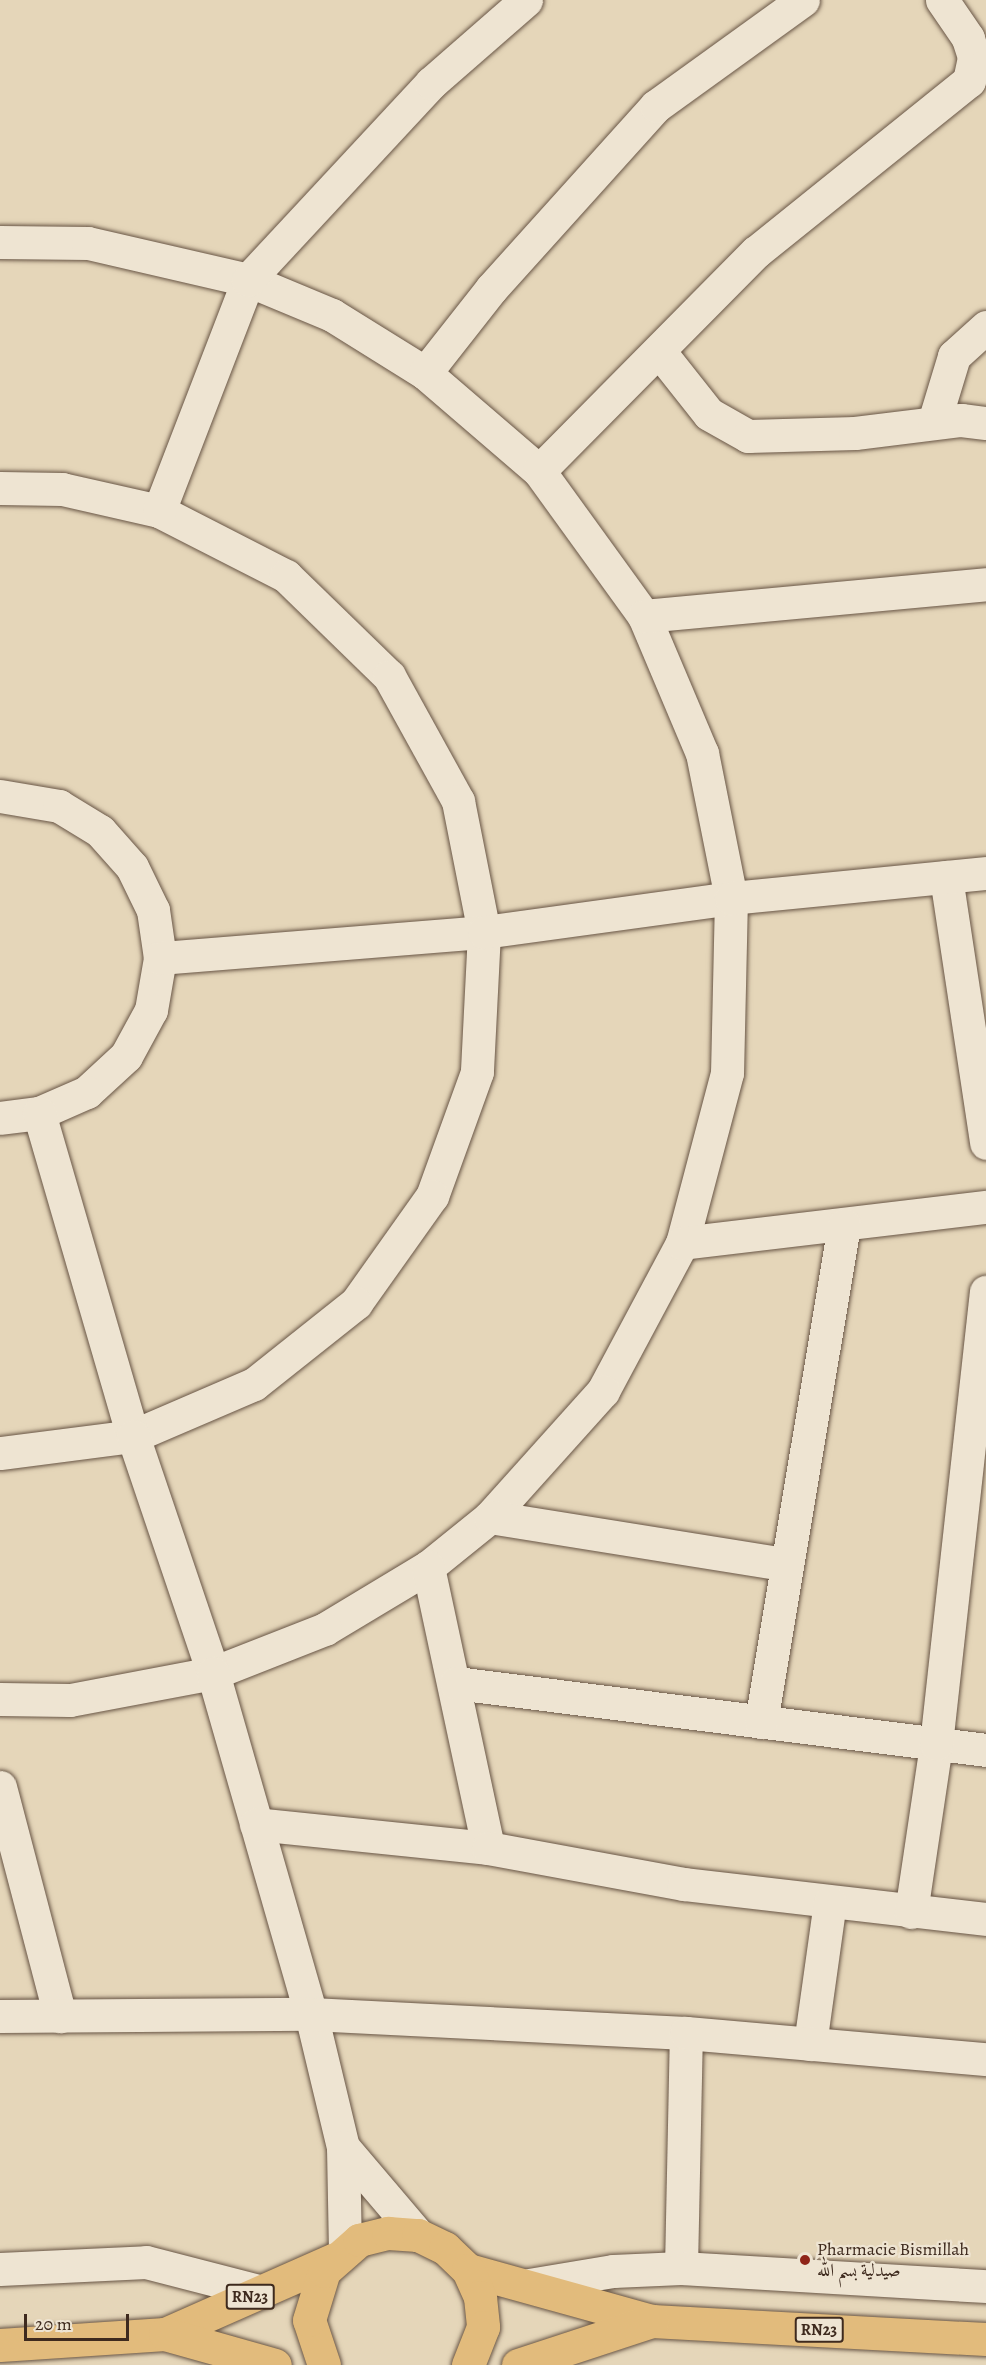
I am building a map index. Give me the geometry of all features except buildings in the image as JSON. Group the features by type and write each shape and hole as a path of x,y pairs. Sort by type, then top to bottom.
{"main road":[{"name":"RN23","path":"165,2334 388,2233 418,2235 445,2248 468,2270 480,2297 483,2327 468,2365"},
{"path":"324,2365 309,2320 314,2291 340,2254"},
{"name":"RN23","path":"468,2270 529,2285 652,2321 986,2339"},
{"name":"RN23","path":"518,2365 652,2321"},
{"name":"RN23","path":"0,2345 165,2334 276,2365"}],"street":[{"path":"159,511 248,280 431,83 526,0"},
{"path":"425,373 490,289 656,106 803,0"},
{"path":"539,471 756,252 969,81 974,57 968,38 942,0"},
{"path":"0,243 88,243 248,280 332,315 425,373 539,471 644,616 702,753 731,898 727,1073 682,1243 603,1391 490,1517 428,1567 325,1629 213,1673 70,1700 0,1700"},
{"path":"934,423 954,356 986,327"},
{"path":"659,351 709,414 748,436 855,433 934,423 986,423"},
{"path":"0,488 62,489 159,511 286,576 389,676 458,801 484,932 477,1072 432,1196 356,1303 254,1384 134,1436 0,1453"},
{"path":"644,616 986,584"},
{"path":"0,796 59,806 100,831 132,867 153,910 160,958 151,1010 126,1056 87,1092 39,1113 0,1118"},
{"path":"160,958 484,932 731,898 986,873"},
{"path":"946,877 986,1143"},
{"path":"39,1113 134,1436 213,1673 311,2014 343,2147 340,2254"},
{"path":"682,1243 986,1207"},
{"path":"761,1722 785,1564 844,1225"},
{"path":"911,1912 936,1744 986,1292"},
{"path":"490,1517 785,1564"},
{"path":"428,1567 456,1683 488,1848"},
{"path":"456,1683 986,1750"},
{"path":"0,1787 60,2016"},
{"path":"256,1824 488,1848 684,1884 986,1919"},
{"path":"810,2044 830,1902"},
{"path":"0,2016 311,2014 686,2033 986,2059"},
{"path":"681,2268 686,2033"},
{"path":"343,2147 418,2235"},
{"path":"0,2269 146,2262 262,2292"},
{"path":"529,2285 613,2271 681,2268 986,2286"}],"place":[{"name":"Pharmacie Bismillah صيدلية بسم الله","path":"805,2260"}]}
